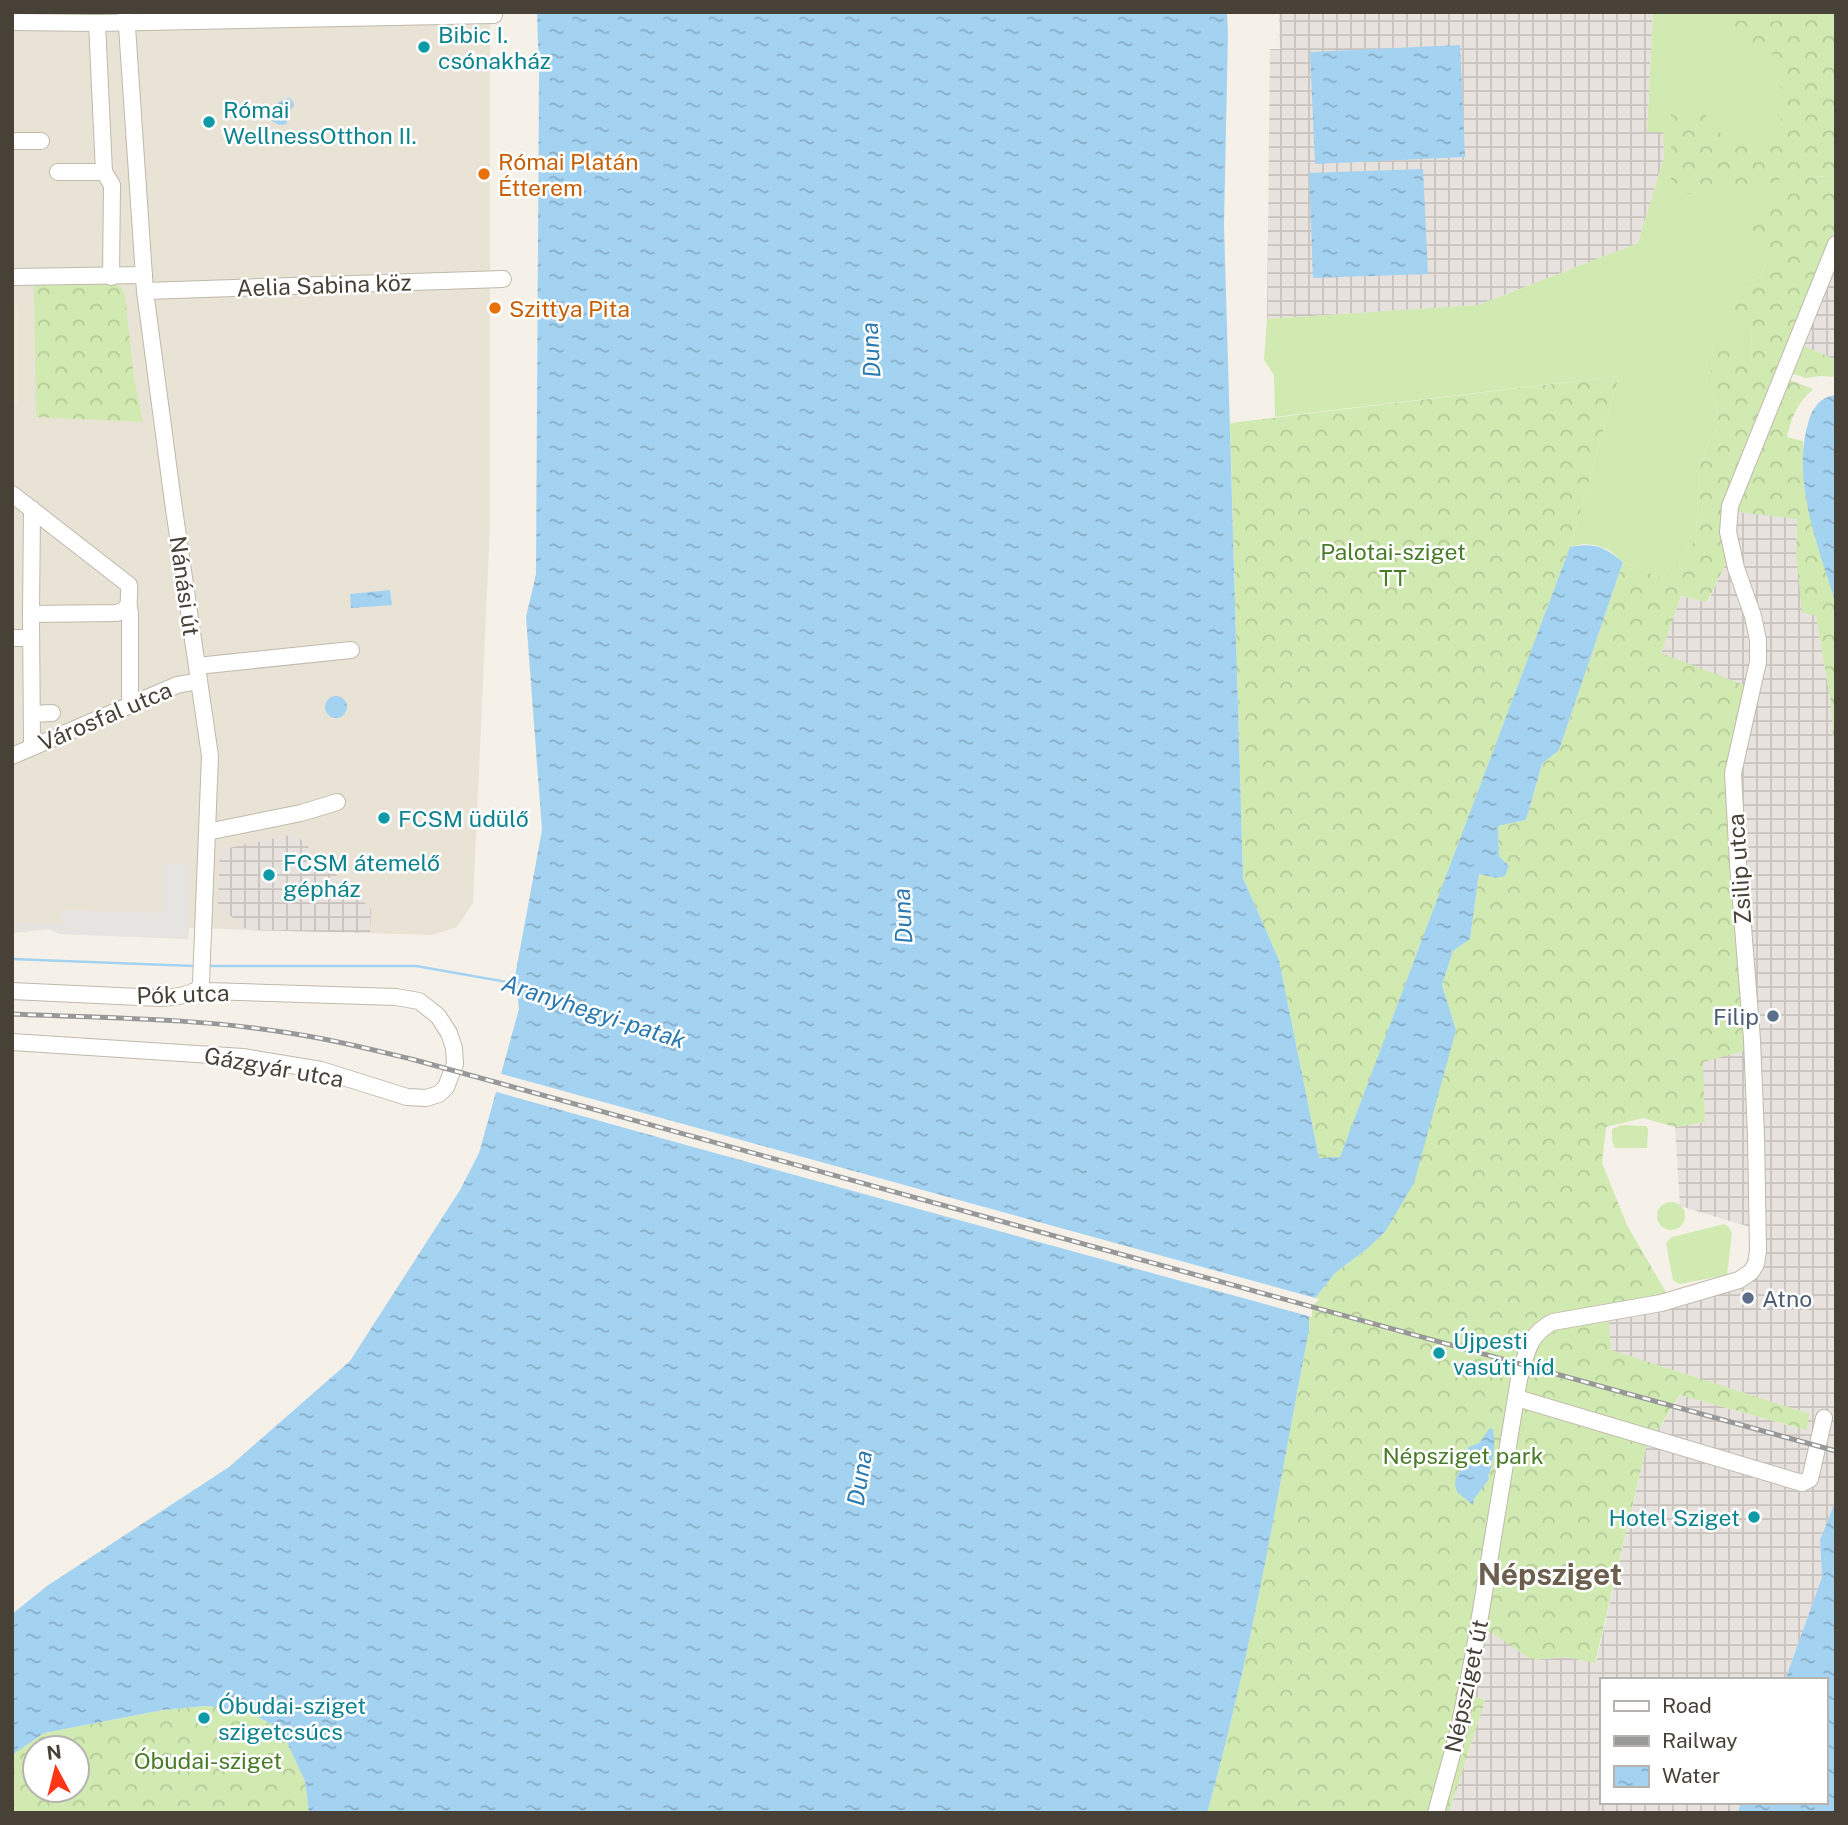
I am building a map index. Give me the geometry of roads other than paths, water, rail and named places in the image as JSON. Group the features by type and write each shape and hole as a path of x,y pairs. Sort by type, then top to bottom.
{"street":[{"path":"12,22 97,23 127,17 494,15"},
{"name":"Nánási út","path":"127,17 145,283 210,756 200,986"},
{"path":"97,23 108,179 111,276"},
{"path":"12,141 41,141"},
{"path":"58,172 137,185"},
{"name":"Zsilip utca","path":"1527,1352 1535,1334 1553,1322 1674,1299 1738,1280 1751,1272 1756,1264 1756,1135 1752,1040 1733,773 1758,662 1758,640 1728,532 1730,506 1836,244"},
{"name":"Aelia Sabina köz","path":"12,276 111,276 145,283 503,279"},
{"path":"12,494 129,585 130,697 133,704"},
{"path":"32,509 32,747"},
{"path":"31,614 116,613 128,607"},
{"path":"12,638 32,638"},
{"name":"Városfal utca","path":"12,755 177,685 198,673 351,650"},
{"path":"32,714 52,713"},
{"path":"207,832 301,813 337,802"},
{"name":"Pók utca","path":"12,991 160,998 178,997 191,993 200,986 208,991 396,997"},
{"name":"Gázgyár utca","path":"12,1042 243,1057 321,1070 407,1097 426,1098 439,1094 446,1087 455,1064 449,1033 438,1016 419,1001 396,997"},
{"name":"Népsziget út","path":"1436,1813 1459,1729 1473,1660 1519,1379 1527,1352"},
{"path":"1517,1398 1802,1483 1810,1479 1824,1418"}],"water":[{"name":"Duna","path":"537,12 1227,12 1224,224 1243,878 1279,960 1319,1158 1340,1157 1570,547 1599,547 1623,562 1559,750 1542,764 1526,820 1498,826 1499,856 1509,866 1505,876 1497,878 1479,874 1470,939 1453,951 1442,985 1456,1030 1414,1183 1385,1232 1335,1273 1309,1306 1309,1330 1263,1573 1238,1694 1207,1813 309,1813 305,1781 281,1730 248,1711 205,1706 163,1710 43,1734 21,1734 21,1749 12,1755 12,1614 47,1586 229,1467 350,1361 460,1190 479,1153 519,1009 515,976 542,830 526,617 536,574 539,74"},
{"path":"1460,45 1465,157 1315,164 1310,52"},
{"path":"289,98 294,106 288,114 287,123 277,124 272,121 270,113 274,111 276,104"},
{"path":"1423,169 1428,274 1313,278 1309,173"},
{"path":"1835,395 1836,605 1809,513 1803,466 1804,443 1811,415 1822,400"},
{"path":"390,590 392,605 351,608 350,594"},
{"path":"332,696 340,696 347,703 347,711 340,718 332,718 325,711 325,703"},
{"path":"1490,1428 1493,1429 1494,1446 1489,1479 1474,1499 1473,1505 1457,1492 1456,1477 1460,1471 1462,1455 1469,1447 1479,1443"},
{"path":"1836,1499 1836,1813 1738,1813 1740,1804 1827,1804 1827,1678 1786,1678 1822,1577 1820,1540"}],"waterway":[{"name":"Aranyhegyi-patak","path":"12,959 194,966"},
{"name":"Aranyhegyi-patak","path":"208,966 416,966 518,984"}],"railway":[{"path":"12,1014 221,1024 305,1035 415,1060 1836,1451"}],"place":[{"name":"Bibic I. csónakház","path":"424,47"},
{"name":"Római WellnessOtthon II.","path":"209,122"},
{"name":"Római Platán Étterem","path":"484,174"},
{"name":"Szittya Pita","path":"495,308"},
{"name":"FCSM üdülő","path":"384,818"},
{"name":"FCSM átemelő gépház","path":"269,875"},
{"name":"Filip","path":"1773,1016"},
{"name":"Atno","path":"1748,1298"},
{"name":"Újpesti vasúti híd","path":"1439,1353"},
{"name":"Hotel Sziget","path":"1754,1517"},
{"name":"Óbudai-sziget szigetcsúcs","path":"204,1718"}],"district":[{"name":"Népsziget","path":"1550,1574"}],"park label":[{"name":"Palotai-sziget TT","path":"1393,564"},
{"name":"Népsziget park","path":"1463,1455"},
{"name":"Óbudai-sziget","path":"208,1760"}]}
